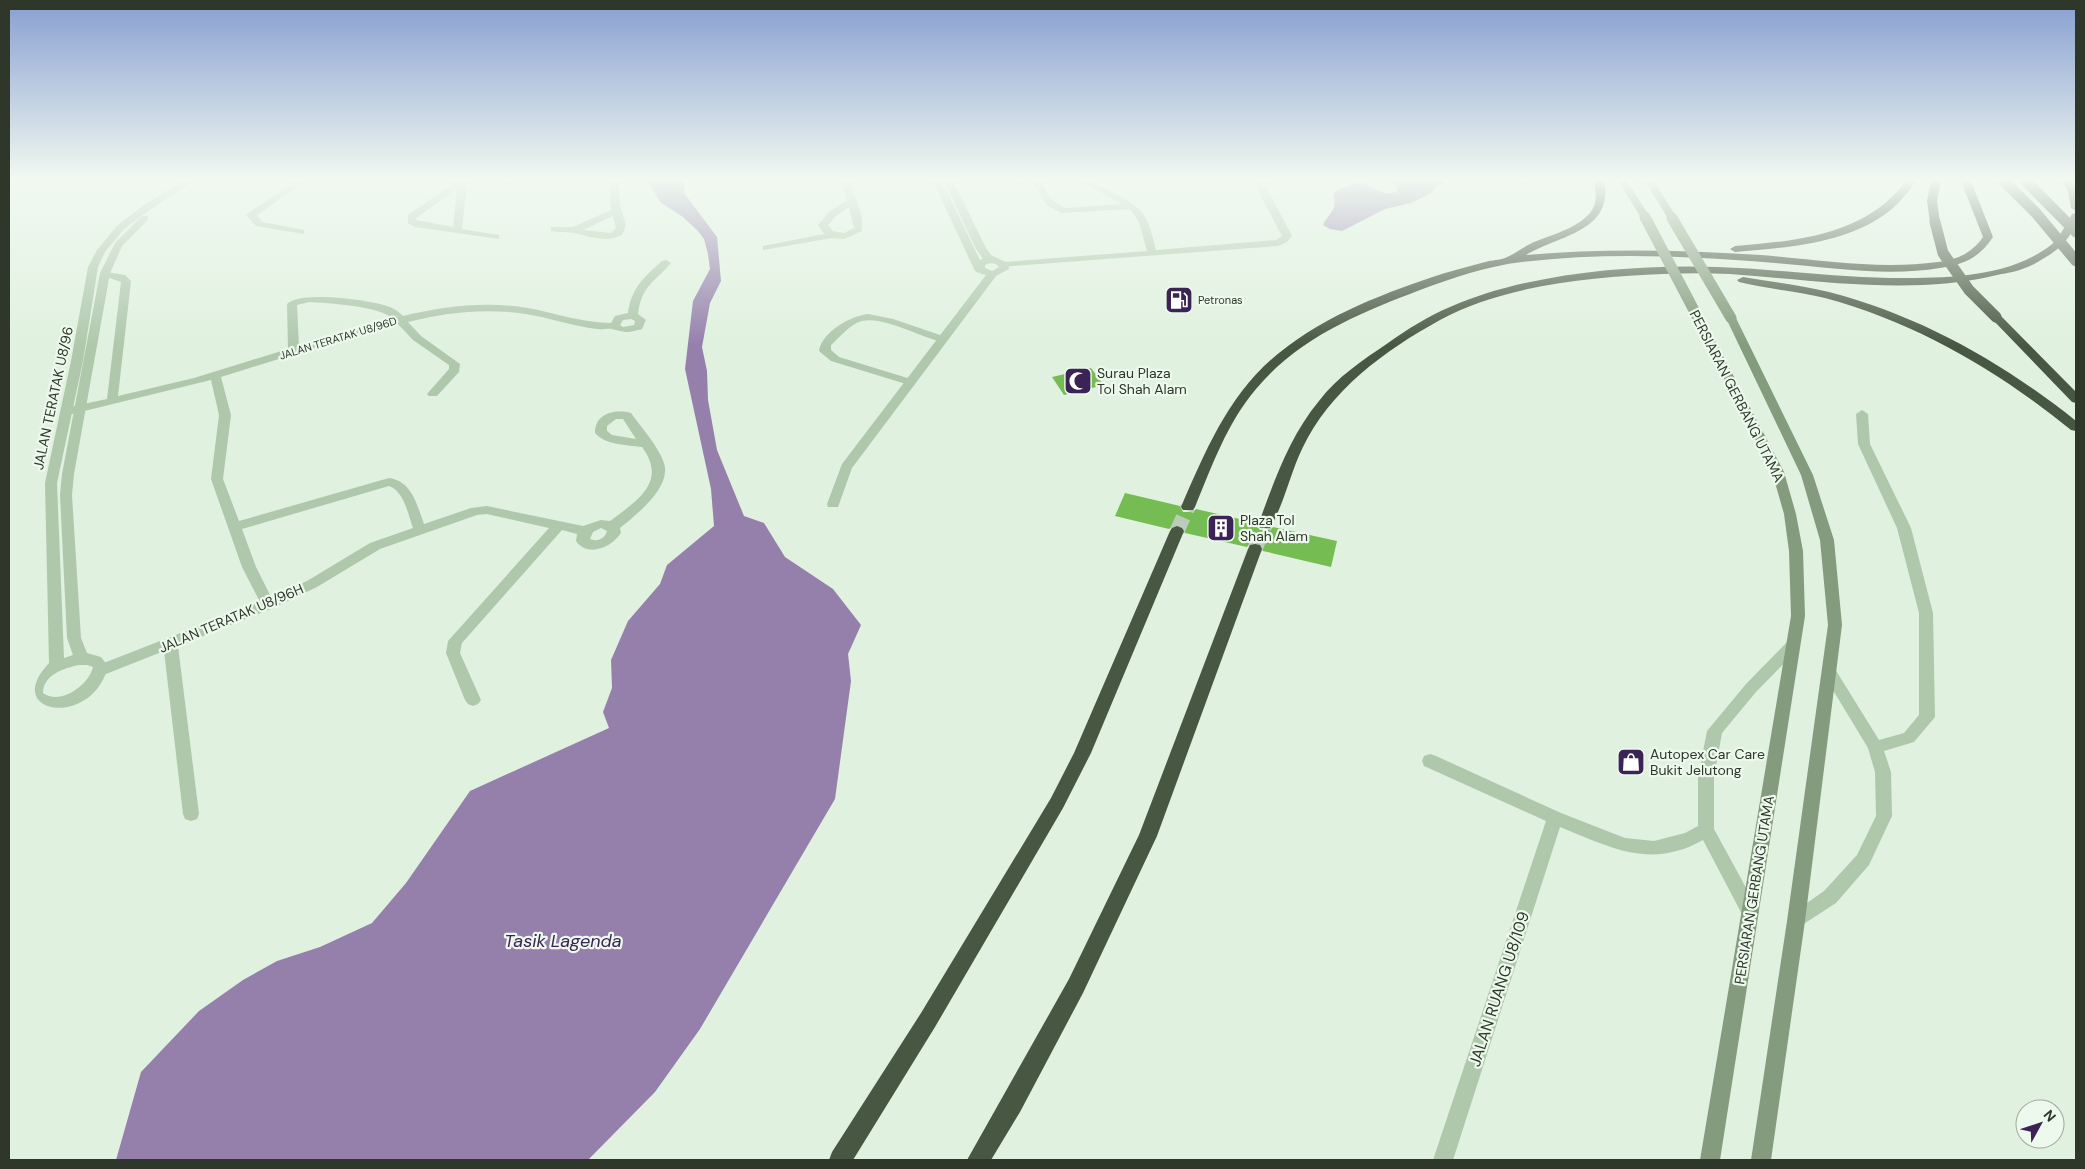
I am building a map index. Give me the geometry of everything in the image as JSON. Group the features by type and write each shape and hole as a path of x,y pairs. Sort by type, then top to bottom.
{"highway":[{"path":"1510,259 1534,246 1560,236"},
{"path":"1686,254 1698,250 1758,247 1799,241 1820,236"},
{"path":"1938,236 1943,253 1968,290 2076,399"},
{"path":"1188,507 1214,447 1238,403 1253,384 1288,352 1330,324 1357,310 1445,276 1510,259 1601,252 1686,254 1878,267 1905,267 1956,262 1973,256 1985,245 1987,236"},
{"path":"2055,236 2076,261"},
{"path":"1265,525 1294,447 1323,404 1353,373 1406,336 1438,317 1480,300 1532,286 1621,273 1708,270 1868,280 1971,278 2006,272 2036,261 2059,246 2066,236"},
{"path":"1708,270 1751,282 1826,295 1909,323 1950,341 1995,368 2076,427"},
{"path":"840,1160 942,998 1057,803 1082,753 1177,531"},
{"path":"978,1160 1012,1104 1067,1003 1148,836 1255,549"}],"main road":[{"name":"PERSIARAN GERBANG UTAMA","path":"1655,236 1778,472 1790,514 1796,551 1798,616 1794,645 1710,1160"},
{"name":"PERSIARAN GERBANG UTAMA","path":"1682,236 1731,318 1807,475 1826,540 1835,625 1796,921 1761,1160"}],"street":[{"name":"JALAN TERATAK U8/96","path":"52,669 56,663 57,646 50,484 77,362 93,267 98,252 112,236"},
{"name":"JALAN TERATAK U8/96","path":"81,658 74,638 66,495 68,474 105,273 118,245 126,236"},
{"path":"487,236 496,237"},
{"path":"766,248 830,236"},
{"path":"963,236 979,269 992,274 1002,271 1000,263"},
{"path":"974,236 987,257 1000,263"},
{"path":"1148,236 1152,253"},
{"path":"979,269 982,263 1269,245 1284,240 1287,236"},
{"name":"JALAN TERATAK U8/96D","path":"66,411 215,376 400,320 447,310 498,308 526,311 598,326 614,326 614,323 619,318 633,316 638,289 666,263"},
{"path":"105,273 122,276 126,281 112,400"},
{"path":"832,504 846,467 992,274"},
{"path":"294,351 292,304 297,300 311,298 386,309 395,314 417,338 454,364 455,370 434,394"},
{"path":"910,382 835,359 825,351 826,344 850,323 867,317 880,319 942,339"},
{"path":"215,376 224,404 226,422 217,479 249,567 268,604"},
{"path":"1862,414 1864,444 1904,528 1926,613 1928,717 1909,738 1875,747"},
{"path":"612,527 641,502 656,482 660,470 657,460 646,444"},
{"path":"233,526 389,482 396,483 408,496 420,530"},
{"name":"JALAN TERATAK U8/96H","path":"101,670 268,604 312,584 375,546 476,512 488,510 585,531"},
{"path":"601,524 612,527 614,533 611,539 596,545 583,541 585,531 601,524"},
{"path":"473,700 453,653 455,641 560,525"},
{"path":"170,643 192,814"},
{"path":"1750,912 1706,830 1706,777 1715,731 1751,688 1794,645"},
{"path":"81,658 96,661 101,666 97,680 81,694 60,702 46,703 38,699 34,692 42,678 52,669 81,658"},
{"path":"1796,921 1830,897 1864,860 1884,816 1883,772 1875,747 1830,672"},
{"path":"1430,761 1555,818 1625,845 1654,848 1688,840 1706,830"},
{"name":"JALAN RUANG U8/109","path":"1443,1160 1555,818"}],"water":[{"name":"Tasik Lagenda","path":"701,236 717,237 721,281 710,303 702,347 707,371 708,400 717,450 744,516 764,523 785,557 833,589 861,625 848,654 851,681 835,799 700,1029 655,1092 588,1160 116,1160 141,1072 199,1011 243,980 277,961 320,947 372,923 406,883 470,791 609,728 603,712 612,688 611,660 628,621 660,584 667,565 714,526 711,489 685,369 693,301 710,269 704,239"}],"building":[{"name":"Surau Plaza Tol Shah Alam","path":"1091,368 1104,385 1064,395 1052,377"},
{"name":"Plaza Tol Shah Alam","path":"1125,493 1180,506 1183,512 1193,512 1196,509 1257,523 1256,526 1260,530 1270,530 1273,527 1337,541 1331,567 1263,551 1260,543 1250,543 1247,547 1185,533 1184,527 1178,524 1169,529 1115,516"}],"tunnel":[{"path":"1177,531 1188,507"},
{"path":"1255,549 1265,525"}],"place":[{"name":"Petronas","path":"1179,300"},
{"name":"Surau Plaza Tol Shah Alam","path":"1078,381"},
{"name":"Plaza Tol Shah Alam","path":"1221,528"},
{"name":"Autopex Car Care Bukit Jelutong","path":"1631,762"}]}
